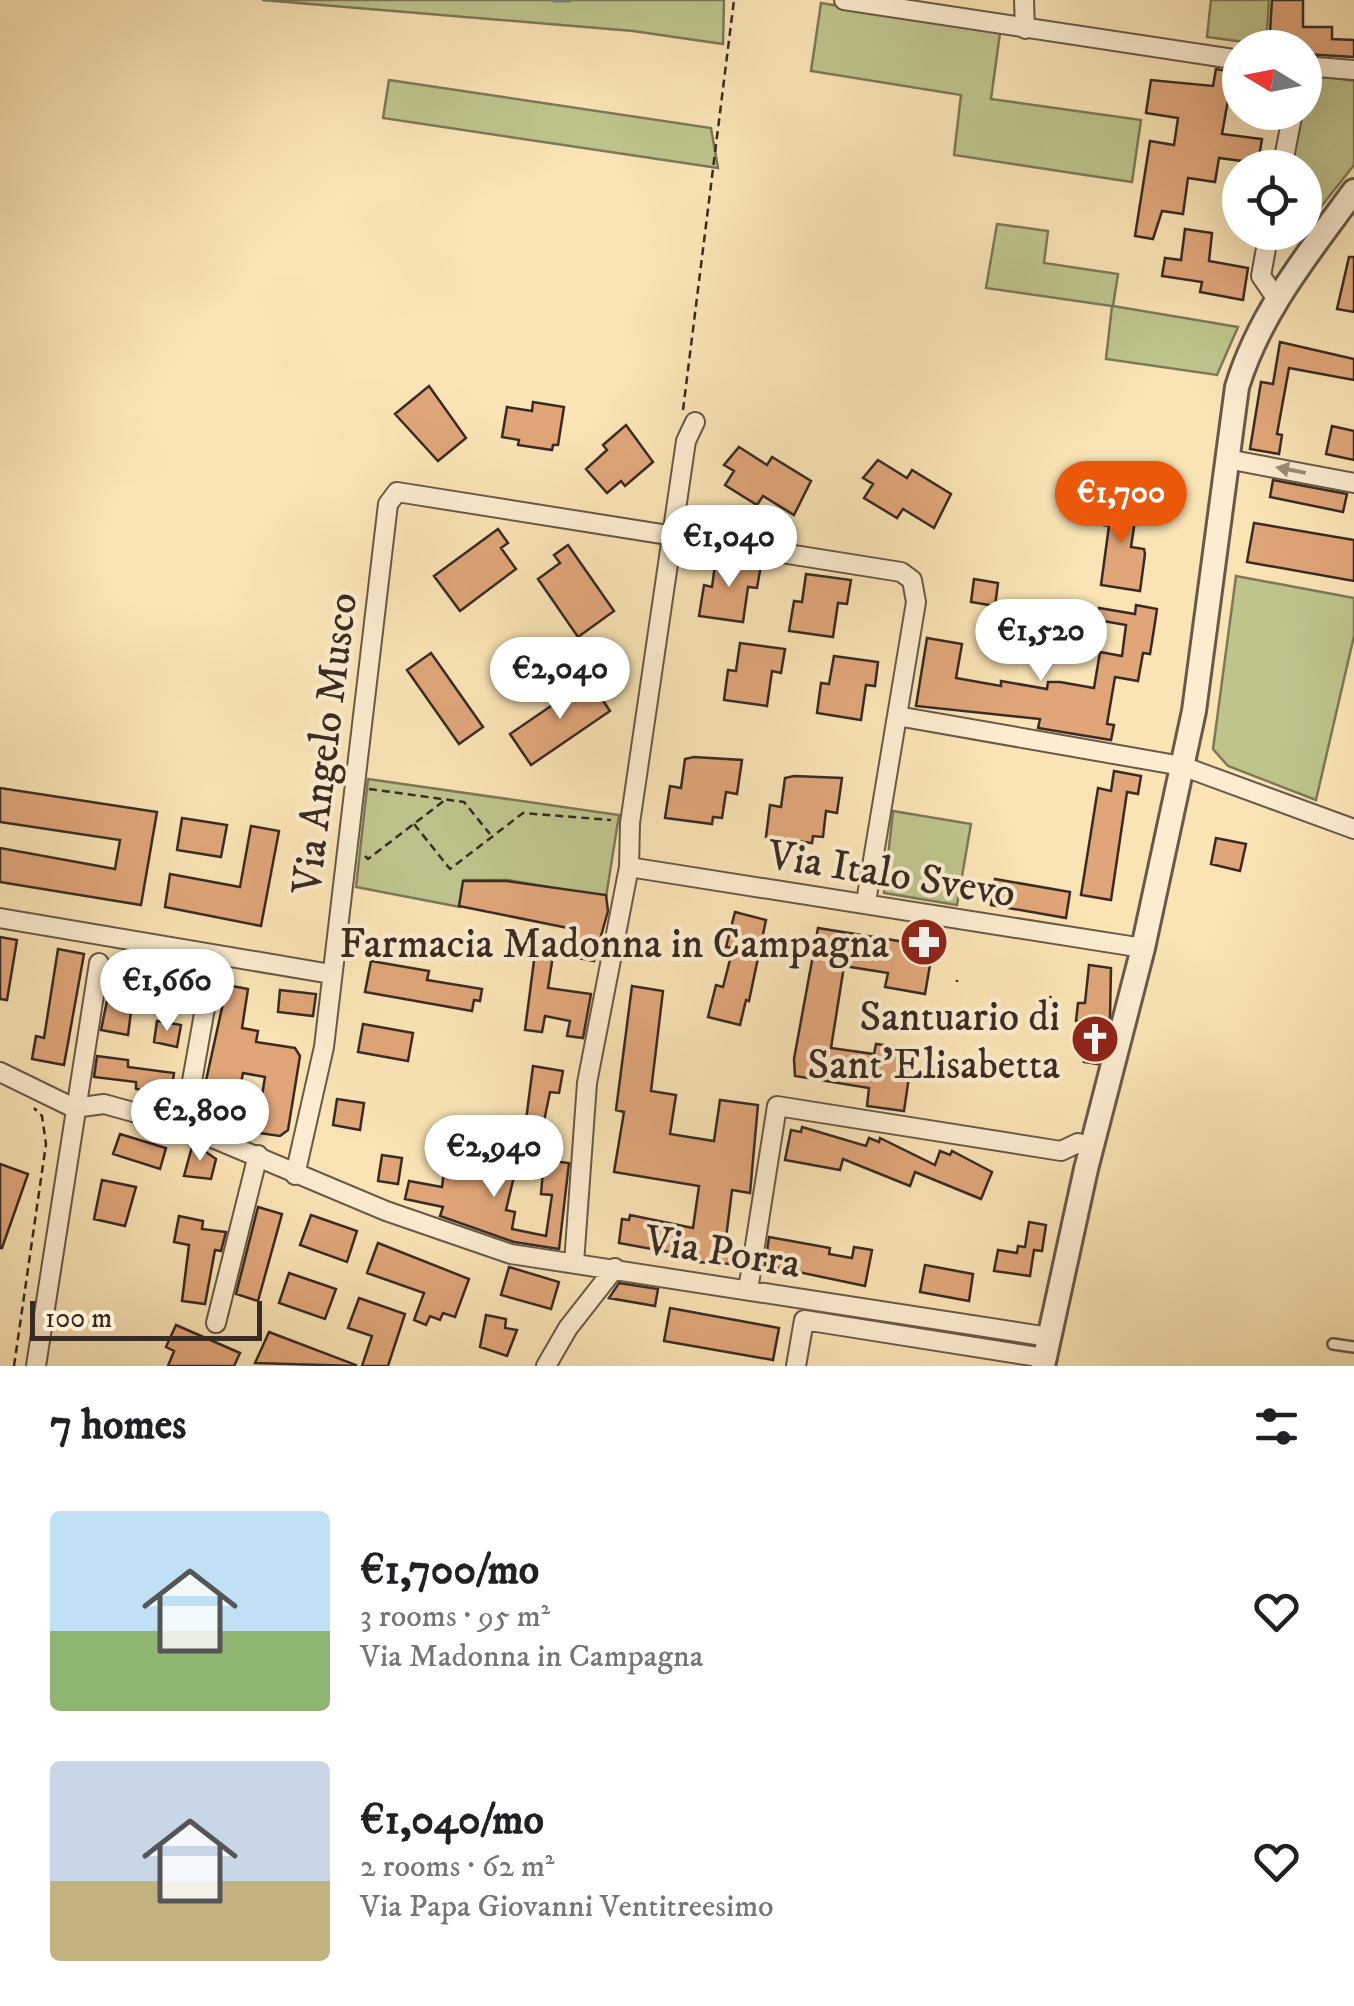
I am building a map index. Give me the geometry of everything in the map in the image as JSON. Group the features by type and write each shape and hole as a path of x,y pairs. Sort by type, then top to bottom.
{"street":[{"path":"844,0 1222,57"},
{"path":"1024,0 1025,28"},
{"path":"1322,67 1354,70"},
{"path":"796,1366 804,1320 1045,1354 1143,948 1202,668 1241,376 1276,298 1354,191"},
{"path":"1266,250 1261,276 1276,298"},
{"path":"574,1263 594,1035 630,867 630,823 671,532 686,441 695,422"},
{"path":"1227,459 1354,483"},
{"name":"Via Angelo Musco","path":"295,1175 324,1047 346,841 391,497 402,491 671,532"},
{"path":"671,532 907,575 915,586 916,602 866,902"},
{"path":"897,716 1182,766 1354,829"},
{"name":"Via Italo Svevo","path":"630,867 1143,948"},
{"path":"0,918 331,974"},
{"path":"36,1366 100,963"},
{"path":"184,1126 210,980"},
{"name":"Via Porra","path":"0,1072 74,1108 104,1104 184,1126 258,1155 295,1175 464,1240 547,1262 615,1268 748,1290 1045,1354"},
{"path":"748,1290 777,1106 1058,1150 1078,1143 1089,1159"},
{"path":"1058,1150 1100,1117"},
{"path":"216,1323 258,1155"},
{"path":"546,1366 568,1328 615,1268"}],"lane":[{"path":"1332,1344 1354,1347"}],"path":[{"path":"695,422 682,419 734,0"},
{"path":"353,786 464,802 491,835"},
{"path":"346,841 354,842 368,860 446,799"},
{"path":"414,824 450,869 514,817 534,811 630,823"},
{"path":"14,1366 46,1144 42,1116 32,1106"}],"green space":[{"path":"262,0 724,0 723,44 633,31"},
{"path":"1211,0 1269,0 1267,30 1222,30 1222,39 1207,37"},
{"path":"821,3 1000,33 991,99 1141,120 1132,182 954,155 961,95 811,71"},
{"path":"1322,76 1354,81 1354,165 1322,205 1322,150 1294,150 1298,130 1322,130"},
{"path":"389,80 711,128 718,168 383,118"},
{"path":"997,224 1048,231 1044,263 1118,274 1113,306 1238,327 1217,375 1106,359 1112,306 986,288"},
{"path":"1236,576 1354,598 1354,636 1316,800 1228,766 1213,749"},
{"path":"368,779 619,815 606,897 508,880 464,880 460,907 356,887"},
{"path":"893,811 971,824 957,905 884,893"}],"building":[{"path":"1272,0 1303,0 1303,27 1332,27 1332,39 1354,40 1354,57 1322,55 1322,30 1270,30"},
{"path":"1216,69 1222,70 1222,134 1262,139 1260,150 1222,150 1215,182 1188,178 1183,214 1162,211 1153,239 1135,236 1150,141 1174,145 1178,118 1146,113 1151,80 1213,86"},
{"path":"1185,229 1212,233 1209,261 1248,268 1243,300 1200,292 1202,282 1162,276 1165,258 1181,260"},
{"path":"1349,257 1354,257 1354,312 1337,309"},
{"path":"1280,342 1354,359 1354,380 1289,368 1277,434 1282,435 1279,454 1250,449 1261,382 1273,384"},
{"path":"429,386 466,438 438,461 395,414"},
{"path":"533,402 564,407 558,445 553,445 552,450 518,445 519,440 502,437 507,407 532,411"},
{"path":"626,425 653,462 625,486 621,481 607,493 586,469 607,450 603,445"},
{"path":"1332,426 1354,431 1354,460 1326,454"},
{"path":"739,447 767,465 772,457 811,481 794,515 763,496 757,505 725,485 734,471 724,465"},
{"path":"878,460 907,478 912,470 951,494 934,528 903,509 897,518 864,498 873,484 863,478"},
{"path":"1273,480 1347,494 1343,512 1270,497"},
{"path":"1102,496 1137,507 1131,547 1144,549 1140,591 1101,585 1109,526 1097,524"},
{"path":"1254,523 1354,540 1354,581 1247,562"},
{"path":"498,529 508,543 501,548 516,569 460,611 434,576"},
{"path":"568,545 614,611 578,637 538,579 560,563 554,555"},
{"path":"716,558 761,565 757,588 748,587 743,622 699,616 704,585 712,587"},
{"path":"806,574 851,580 847,604 838,603 833,637 789,631 794,601 802,602"},
{"path":"974,579 998,583 995,606 971,602"},
{"path":"1136,605 1157,609 1150,654 1143,653 1138,681 1115,677 1107,724 1114,725 1111,740 1038,728 1040,719 916,706 927,638 962,644 956,678 1001,686 1001,681 1047,689 1048,682 1060,682 1094,688 1100,652 1122,656 1126,625 1097,620 1099,608 1135,614"},
{"path":"740,643 785,649 781,673 772,671 767,706 724,700 728,670 736,671"},
{"path":"431,653 483,727 459,744 407,670"},
{"path":"834,656 878,662 875,686 866,685 861,720 817,713 821,683 829,684"},
{"path":"589,680 610,711 531,765 510,734"},
{"path":"685,759 742,760 737,794 726,792 722,818 713,817 712,824 665,818 670,786 681,788"},
{"path":"1114,771 1141,776 1138,794 1127,792 1111,900 1081,895 1098,788 1111,791"},
{"path":"785,778 842,778 837,813 826,811 823,837 813,836 812,843 766,837 770,805 781,807"},
{"path":"0,788 157,812 141,905 0,882 0,848 115,869 120,840 0,822"},
{"path":"182,818 227,825 221,857 177,850"},
{"path":"251,826 279,831 261,926 165,907 170,874 240,887"},
{"path":"1216,838 1246,844 1240,871 1211,864"},
{"path":"995,879 1070,892 1066,918 991,905"},
{"path":"463,881 507,881 606,895 608,911 594,961 578,958 578,930 459,906"},
{"path":"735,912 766,920 740,1025 708,1017 716,985 723,987 733,948 726,947"},
{"path":"908,925 936,930 925,994 885,987 888,973 844,966 831,1048 874,1054 876,1044 913,1049 904,1111 867,1106 869,1088 795,1076 794,1059 818,928 905,942"},
{"path":"0,937 17,940 7,1000 0,999"},
{"path":"58,949 84,954 64,1065 32,1059 36,1036 44,1038"},
{"path":"535,953 553,955 548,988 591,994 583,1038 567,1036 570,1021 545,1016 542,1032 525,1030"},
{"path":"371,961 429,971 427,980 482,989 480,1001 474,1000 472,1011 365,992"},
{"path":"1089,965 1111,968 1110,1017 1098,1064 1084,1062 1086,1022 1076,1021 1078,1003 1085,1003"},
{"path":"114,967 130,970 127,987 134,989 128,1035 101,1030"},
{"path":"168,968 194,972 189,1000 163,996"},
{"path":"227,985 248,989 242,1028 258,1031 256,1042 295,1048 300,1056 288,1130 280,1136 253,1132 254,1125 225,1120 226,1113 200,1108","holes":["243,1073 265,1077 261,1102 238,1098"]},
{"path":"632,986 663,991 651,1091 676,1095 670,1134 714,1141 720,1100 758,1105 750,1193 732,1190 725,1246 736,1248 733,1264 696,1262 696,1257 619,1243 622,1219 629,1220 630,1215 693,1228 699,1186 614,1172 624,1112 616,1110"},
{"path":"280,990 316,994 313,1016 278,1012"},
{"path":"157,1021 181,1025 177,1047 154,1042"},
{"path":"363,1024 413,1033 408,1061 358,1052"},
{"path":"97,1056 128,1060 128,1067 174,1073 171,1094 136,1089 136,1082 94,1077"},
{"path":"533,1066 563,1071 559,1093 550,1092 542,1131 525,1128"},
{"path":"337,1099 364,1103 360,1130 333,1125"},
{"path":"802,1127 866,1146 869,1138 879,1142 880,1138 935,1165 940,1151 950,1155 952,1151 992,1172 981,1199 915,1172 910,1186 843,1159 840,1170 785,1160 791,1130 801,1132"},
{"path":"120,1134 166,1148 160,1169 113,1154"},
{"path":"193,1143 216,1159 211,1179 184,1176"},
{"path":"382,1155 402,1158 398,1184 378,1181"},
{"path":"544,1160 569,1163 559,1249 514,1242 440,1216 443,1207 405,1199 409,1181 442,1187 445,1164 479,1170 487,1161 508,1164 516,1168 506,1210 515,1212 512,1229 546,1236 552,1195 541,1194"},
{"path":"0,1164 28,1174 2,1248 0,1248"},
{"path":"102,1180 136,1187 125,1226 94,1219"},
{"path":"258,1207 282,1214 258,1301 236,1294"},
{"path":"311,1215 357,1231 347,1262 300,1245"},
{"path":"179,1216 203,1221 202,1229 226,1232 221,1251 215,1250 205,1304 182,1301 189,1245 174,1242"},
{"path":"1029,1222 1046,1225 1042,1251 1034,1250 1030,1276 994,1271 998,1250 1017,1253 1018,1246 1025,1247"},
{"path":"769,1237 830,1248 829,1254 852,1258 854,1247 872,1250 865,1286 765,1265"},
{"path":"378,1243 469,1279 455,1317 443,1313 440,1320 430,1316 426,1325 414,1320 424,1293 367,1273"},
{"path":"925,1265 973,1274 969,1301 920,1292"},
{"path":"509,1267 559,1282 551,1309 501,1295"},
{"path":"289,1273 336,1289 325,1319 279,1303"},
{"path":"619,1283 658,1289 655,1306 609,1298"},
{"path":"359,1298 405,1314 388,1366 362,1366 372,1336 348,1328"},
{"path":"670,1308 779,1328 773,1360 664,1341"},
{"path":"486,1315 506,1319 505,1328 517,1330 507,1356 480,1347"},
{"path":"176,1325 240,1353 234,1366 168,1366 174,1351 166,1347"},
{"path":"269,1332 356,1365 356,1366 255,1363"}],"waterway":[{"path":"554,0 569,0"}],"place":[{"name":"Farmacia Madonna in Campagna","path":"924,942"},
{"name":"Santuario di Sant'Elisabetta","path":"1095,1039"}]}
